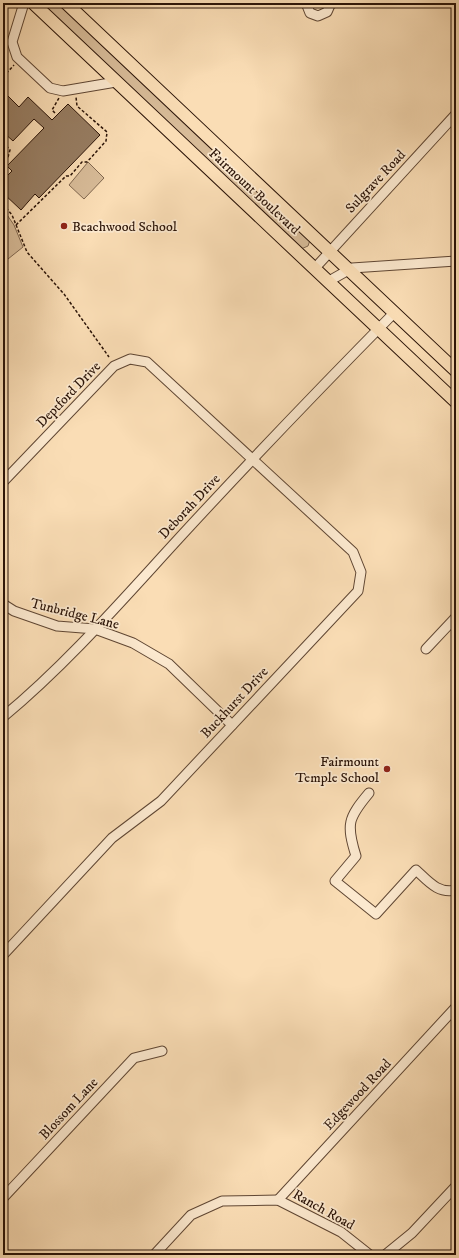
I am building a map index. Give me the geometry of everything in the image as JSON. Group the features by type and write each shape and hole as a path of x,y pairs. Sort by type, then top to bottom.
{"main road":[{"name":"Fairmount Boulevard","path":"33,3 456,402"},
{"name":"Fairmount Boulevard","path":"66,3 456,371"}],"street":[{"path":"24,3 12,42 16,57 50,88 63,91 116,82"},
{"path":"306,3 310,13 318,16 327,12 331,3"},
{"name":"Sulgrave Road","path":"315,268 456,114"},
{"path":"329,281 348,269 456,261"},
{"name":"Deborah Drive","path":"3,717 36,689 95,629 253,459 394,313"},
{"name":"Deptford Drive","path":"3,482 114,366 130,359 147,362 253,459"},
{"name":"Buckhurst Drive","path":"3,955 112,838 161,801 358,591 361,572 353,552 253,459"},
{"name":"Tunbridge Lane","path":"3,604 14,611 57,626 95,629 134,644 169,664 232,725"},
{"path":"426,650 456,617"},
{"path":"369,793 354,811 349,829 356,856 335,881 376,914 416,870 436,888 448,892 456,890"},
{"name":"Edgewood Road","path":"278,1200 456,1007"},
{"name":"Blossom Lane","path":"3,1198 134,1058 162,1051"},
{"path":"385,1255 412,1233 456,1186"},
{"name":"Ranch Road","path":"154,1255 191,1215 222,1201 278,1200 341,1232 370,1255"}],"path":[{"path":"3,77 14,65"},
{"path":"16,225 66,176 70,176 82,162 87,162 106,141 106,132 78,106 76,94"},
{"path":"55,113 52,110 58,102 60,96"},
{"path":"3,142 10,150 8,157 3,162"},
{"path":"3,204 12,215 27,252 64,294 109,358"}],"shaded area":[{"path":"39,3 60,3 306,235 310,240 308,246 301,249"},
{"path":"88,162 104,178 84,199 69,185"},
{"path":"3,209 14,225 23,247 3,263"}],"building":[{"path":"7,95 19,107 28,97 52,120 68,104 100,135 39,198 35,194 21,210 3,193 3,180 12,171 7,166 44,128 34,119 13,141 3,132 3,99"}],"place":[{"name":"Beachwood School","path":"64,226"},
{"name":"Fairmount Temple School","path":"387,769"}]}
